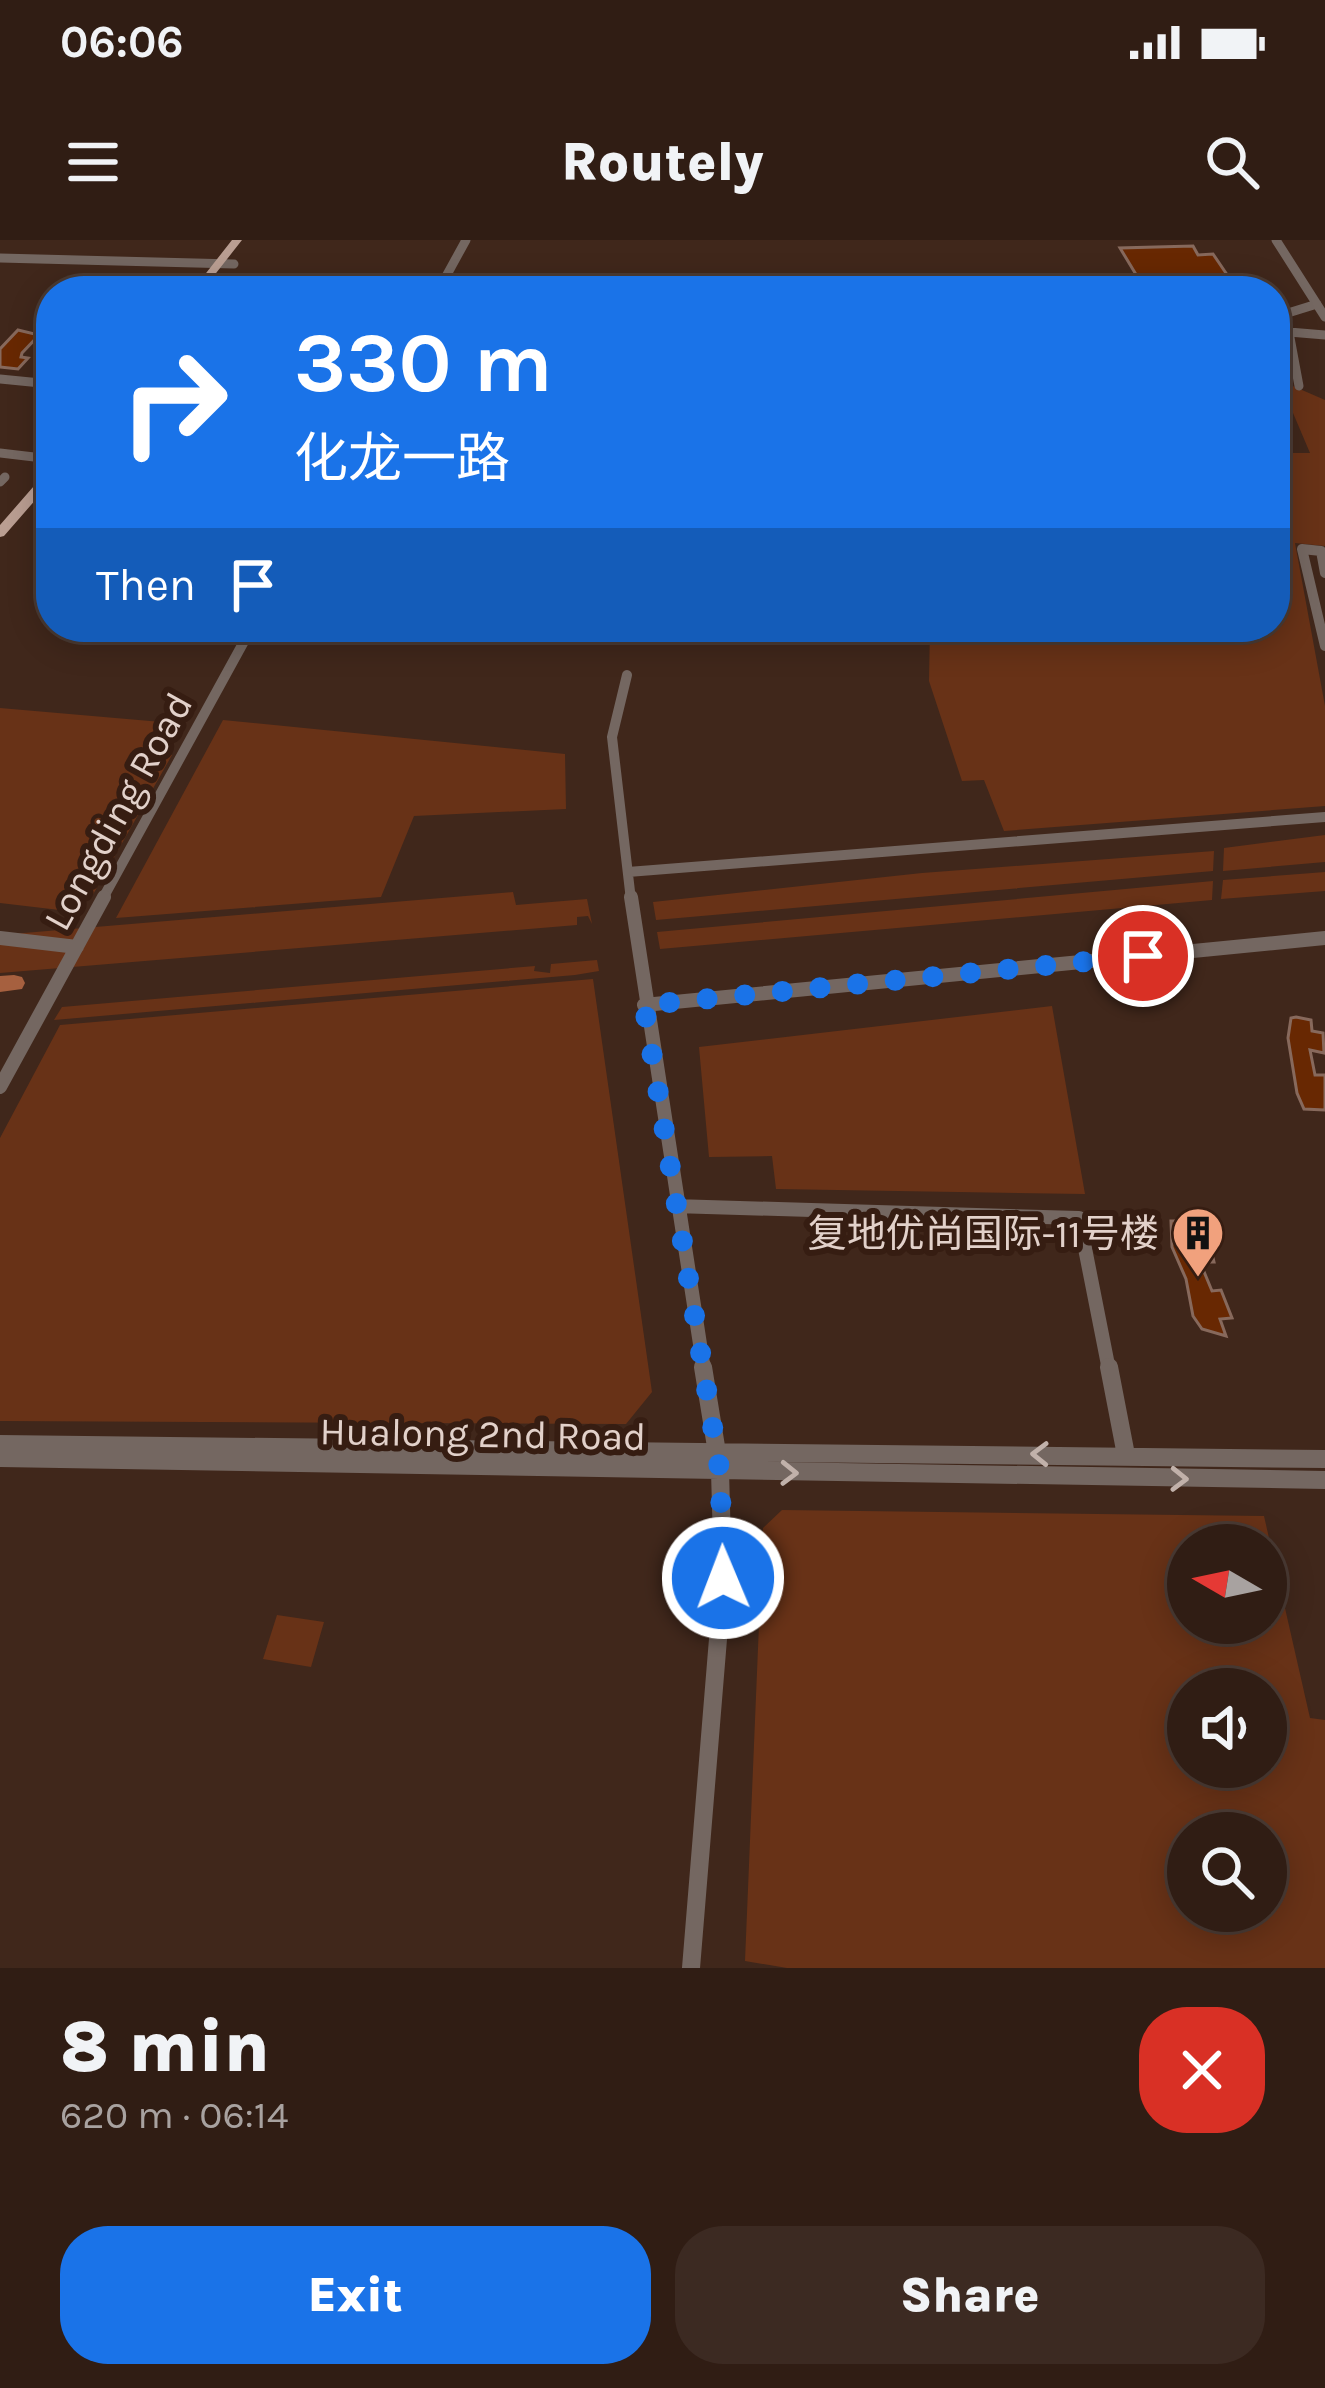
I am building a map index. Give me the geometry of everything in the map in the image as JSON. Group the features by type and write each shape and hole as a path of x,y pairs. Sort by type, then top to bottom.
{"main road":[{"path":"220,276 237,240"},
{"path":"213,276 250,240"},
{"path":"0,520 36,478"},
{"path":"0,533 36,492"}],"street":[{"path":"446,276 466,240"},
{"path":"1276,240 1325,317"},
{"path":"0,260 224,266"},
{"path":"1290,314 1317,304"},
{"path":"1290,332 1325,335"},
{"path":"1290,337 1299,386"},
{"path":"0,380 36,383"},
{"path":"0,453 36,459"},
{"path":"1325,573 1321,551 1303,549 1325,646"},
{"name":"Longding Road","path":"0,1088 244,642"},
{"path":"627,675 613,737 628,872 674,1206 720,1472 723,1578 691,1968"},
{"path":"628,872 1325,817"},
{"path":"0,938 77,947"},
{"path":"644,1005 1325,938"},
{"path":"674,1206 1079,1218 1126,1455"},
{"name":"Hualong 2nd Road","path":"0,1444 1325,1459"},
{"name":"Hualong 2nd Road","path":"0,1458 1325,1480"}],"shaded area":[{"path":"1290,385 1325,400 1325,546 1295,543 1325,706 1325,806 1004,831 984,780 962,781 929,681 930,642 1290,642 1290,453 1310,453 1290,406"},
{"path":"0,708 173,723 156,751 172,755 91,898 68,911 0,903"},
{"path":"223,720 565,754 566,809 414,816 381,897 116,918"},
{"path":"1325,835 1325,862 1223,871 1224,848"},
{"path":"1214,851 1213,871 656,920 653,902 922,873"},
{"path":"1325,872 1325,891 1221,899 1223,880"},
{"path":"1213,881 1212,900 660,949 657,932"},
{"path":"513,892 516,905 587,899 592,924 588,916 577,917 577,925 0,973 0,935"},
{"path":"597,960 599,971 575,975 54,1020 62,1007 535,966 534,971 550,973 551,964"},
{"path":"593,979 652,1392 626,1424 0,1421 0,1138 60,1025"},
{"path":"1052,1006 1085,1194 776,1189 772,1156 709,1157 699,1047"},
{"path":"782,1510 1264,1516 1266,1524 1167,1524 1167,1644 1287,1644 1287,1617 1310,1718 1325,1720 1325,1968 787,1968 745,1961 763,1528"},
{"path":"277,1615 324,1622 311,1667 263,1659"}],"building":[{"path":"1193,246 1198,255 1213,254 1228,276 1137,276 1120,248"},
{"path":"18,330 36,334 22,353 21,357 28,358 18,369 0,367 0,349"},
{"path":"1291,1018 1311,1020 1312,1031 1323,1033 1324,1053 1310,1050 1315,1075 1325,1075 1325,1110 1304,1109 1297,1093 1288,1038"},
{"name":"复地优尚国际-11号楼","path":"1171,1221 1193,1221 1197,1236 1208,1236 1214,1262 1200,1262 1212,1291 1221,1290 1232,1318 1220,1319 1226,1336 1202,1329 1193,1316 1186,1279 1172,1247"}],"waterway":[{"path":"0,984 14,983"}],"place":[{"name":"复地优尚国际-11号楼","path":"1198,1279"}],"route":[{"path":"723,1578 720,1472 644,1005 1143,956"}]}
